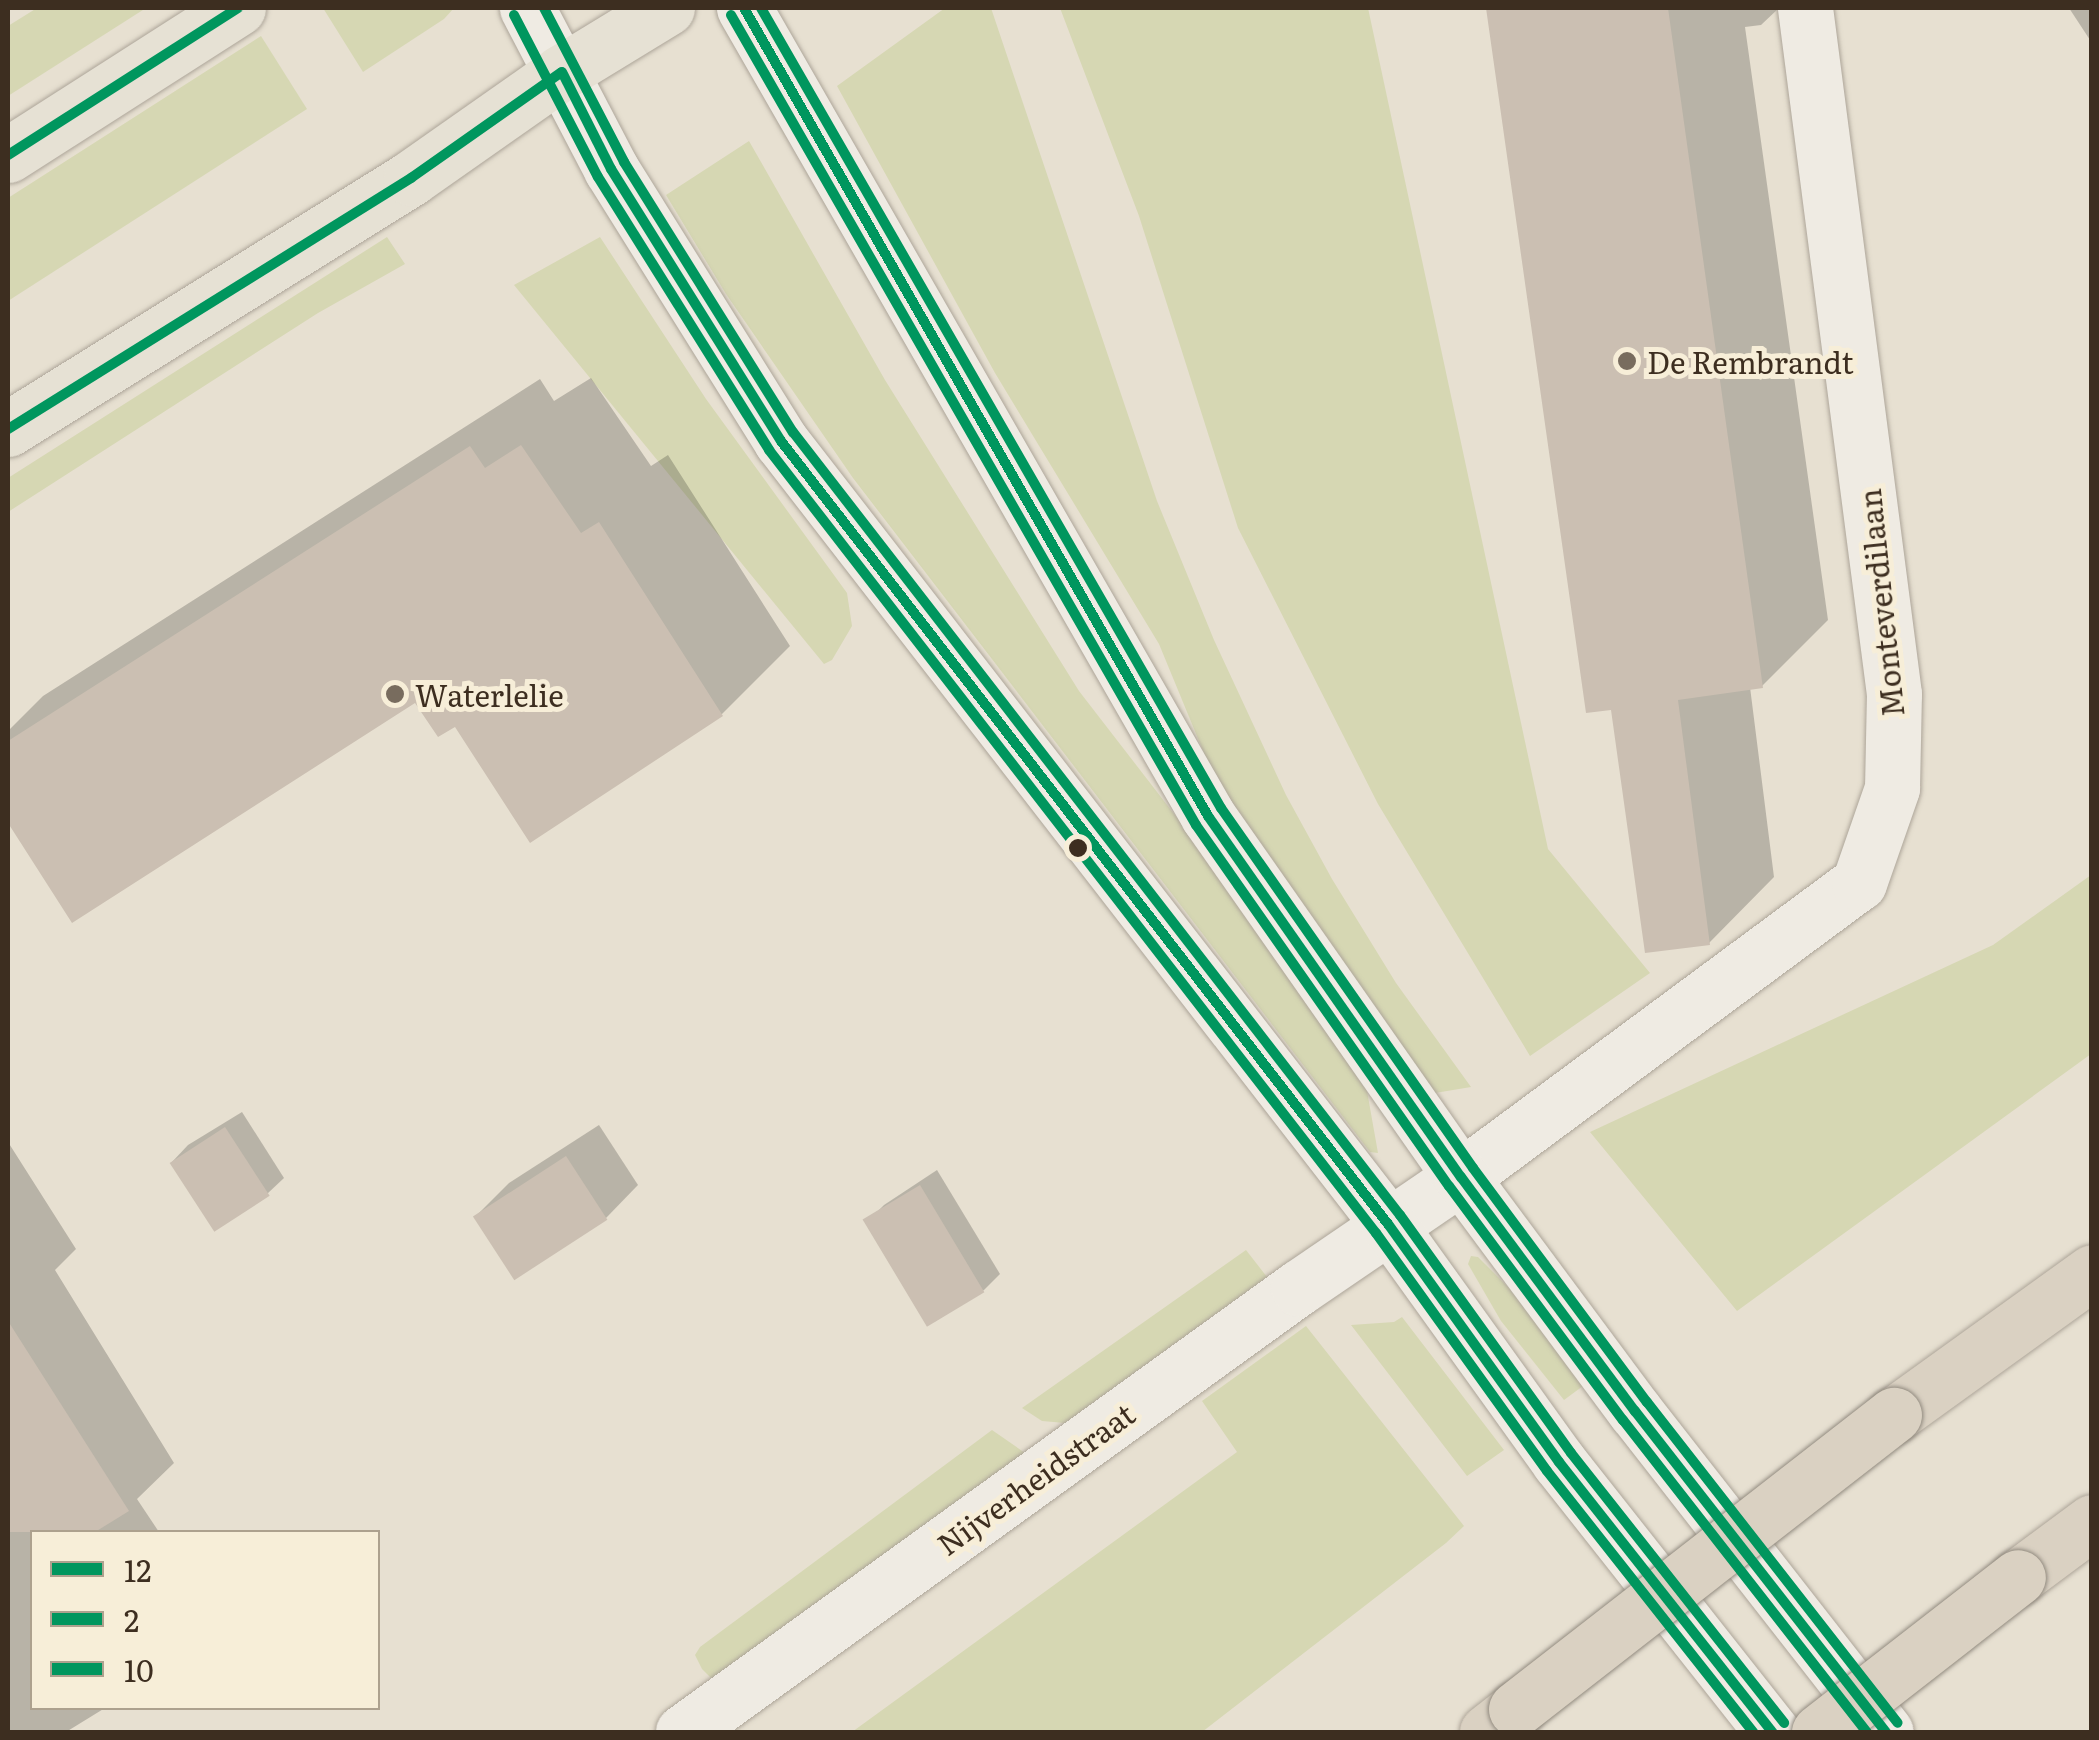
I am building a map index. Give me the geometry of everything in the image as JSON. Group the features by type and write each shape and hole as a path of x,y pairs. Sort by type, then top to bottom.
{"highway":[{"path":"1502,1721 1894,1415 2092,1272"},
{"path":"1819,1732 2092,1522"}],"main road":[{"path":"8,155 238,8"},
{"path":"8,429 411,178 562,72 667,8"}],"street":[{"path":"527,8 612,169 780,440 1388,1224 1558,1462 1772,1732"},
{"path":"744,8 1208,816 1461,1177 1635,1411 1886,1732"},
{"name":"Monteverdilaan","path":"1388,1224 1461,1177 1859,883 1892,788 1894,694 1805,8"},
{"name":"Nijverheidstraat","path":"683,1732 1388,1224"}],"green space":[{"path":"37,8 146,8 8,96 8,26"},
{"path":"323,8 454,8 444,19 363,72"},
{"path":"945,8 991,8 1157,501 1214,640 1286,795 1332,879 1396,983 1471,1087 1435,1093 1227,809 1159,644 995,373 837,86"},
{"path":"1060,8 1368,8 1548,849 1650,973 1530,1056 1378,804 1238,528 1139,216"},
{"path":"261,36 307,109 8,301 8,198"},
{"path":"749,141 885,380 1079,691 1198,845 1367,1091 1378,1153 1370,1152 853,478 726,294 666,195"},
{"path":"387,237 405,264 318,313 8,512 8,478"},
{"path":"600,237 706,399 847,593 852,626 832,660 824,664 514,285"},
{"path":"2091,875 2091,1054 1737,1311 1590,1132 1993,945"},
{"path":"1246,1250 1267,1277 1065,1423 1042,1421 1022,1408"},
{"path":"1471,1256 1478,1257 1525,1304 1587,1383 1564,1400 1501,1321 1468,1264"},
{"path":"1402,1317 1504,1450 1467,1476 1351,1325 1394,1322"},
{"path":"1306,1326 1464,1526 1446,1543 1202,1732 852,1732 1237,1452 1202,1401"},
{"path":"992,1430 1025,1453 712,1679 702,1669 695,1655 700,1647"}],"building":[{"name":"De Rembrandt","path":"1486,8 1668,8 1763,688 1678,700 1710,945 1645,953 1611,710 1586,713"},
{"name":"Waterlelie","path":"521,445 581,533 599,522 723,716 530,843 455,727 438,737 415,703 72,923 8,823 8,741 470,446 485,468"},
{"path":"225,1127 270,1196 214,1232 170,1163"},
{"path":"566,1156 607,1220 514,1280 473,1216"},
{"path":"920,1185 984,1292 927,1327 863,1220"},
{"path":"8,1321 129,1511 98,1530 8,1532"}],"transit line":[{"name":"12","path":"8,155 238,8"},
{"name":"10","path":"544,8 624,162 793,432 1400,1215 1571,1453 1784,1723"},
{"name":"12","path":"744,8 1208,816 1461,1177 1635,1411 1886,1732"},
{"name":"10","path":"761,8 1221,808 1473,1168 1647,1402 1898,1723"},
{"name":"2","path":"514,15 598,177 769,450 1376,1233 1547,1471 1753,1732"},
{"name":"2","path":"731,15 1196,825 1449,1186 1623,1420 1867,1732"},
{"name":"12","path":"8,429 411,178 562,72 611,169 781,441 1388,1224 1559,1462 1772,1732"}],"place":[{"name":"De Rembrandt","path":"1627,361"},
{"name":"Waterlelie","path":"395,694"}]}
